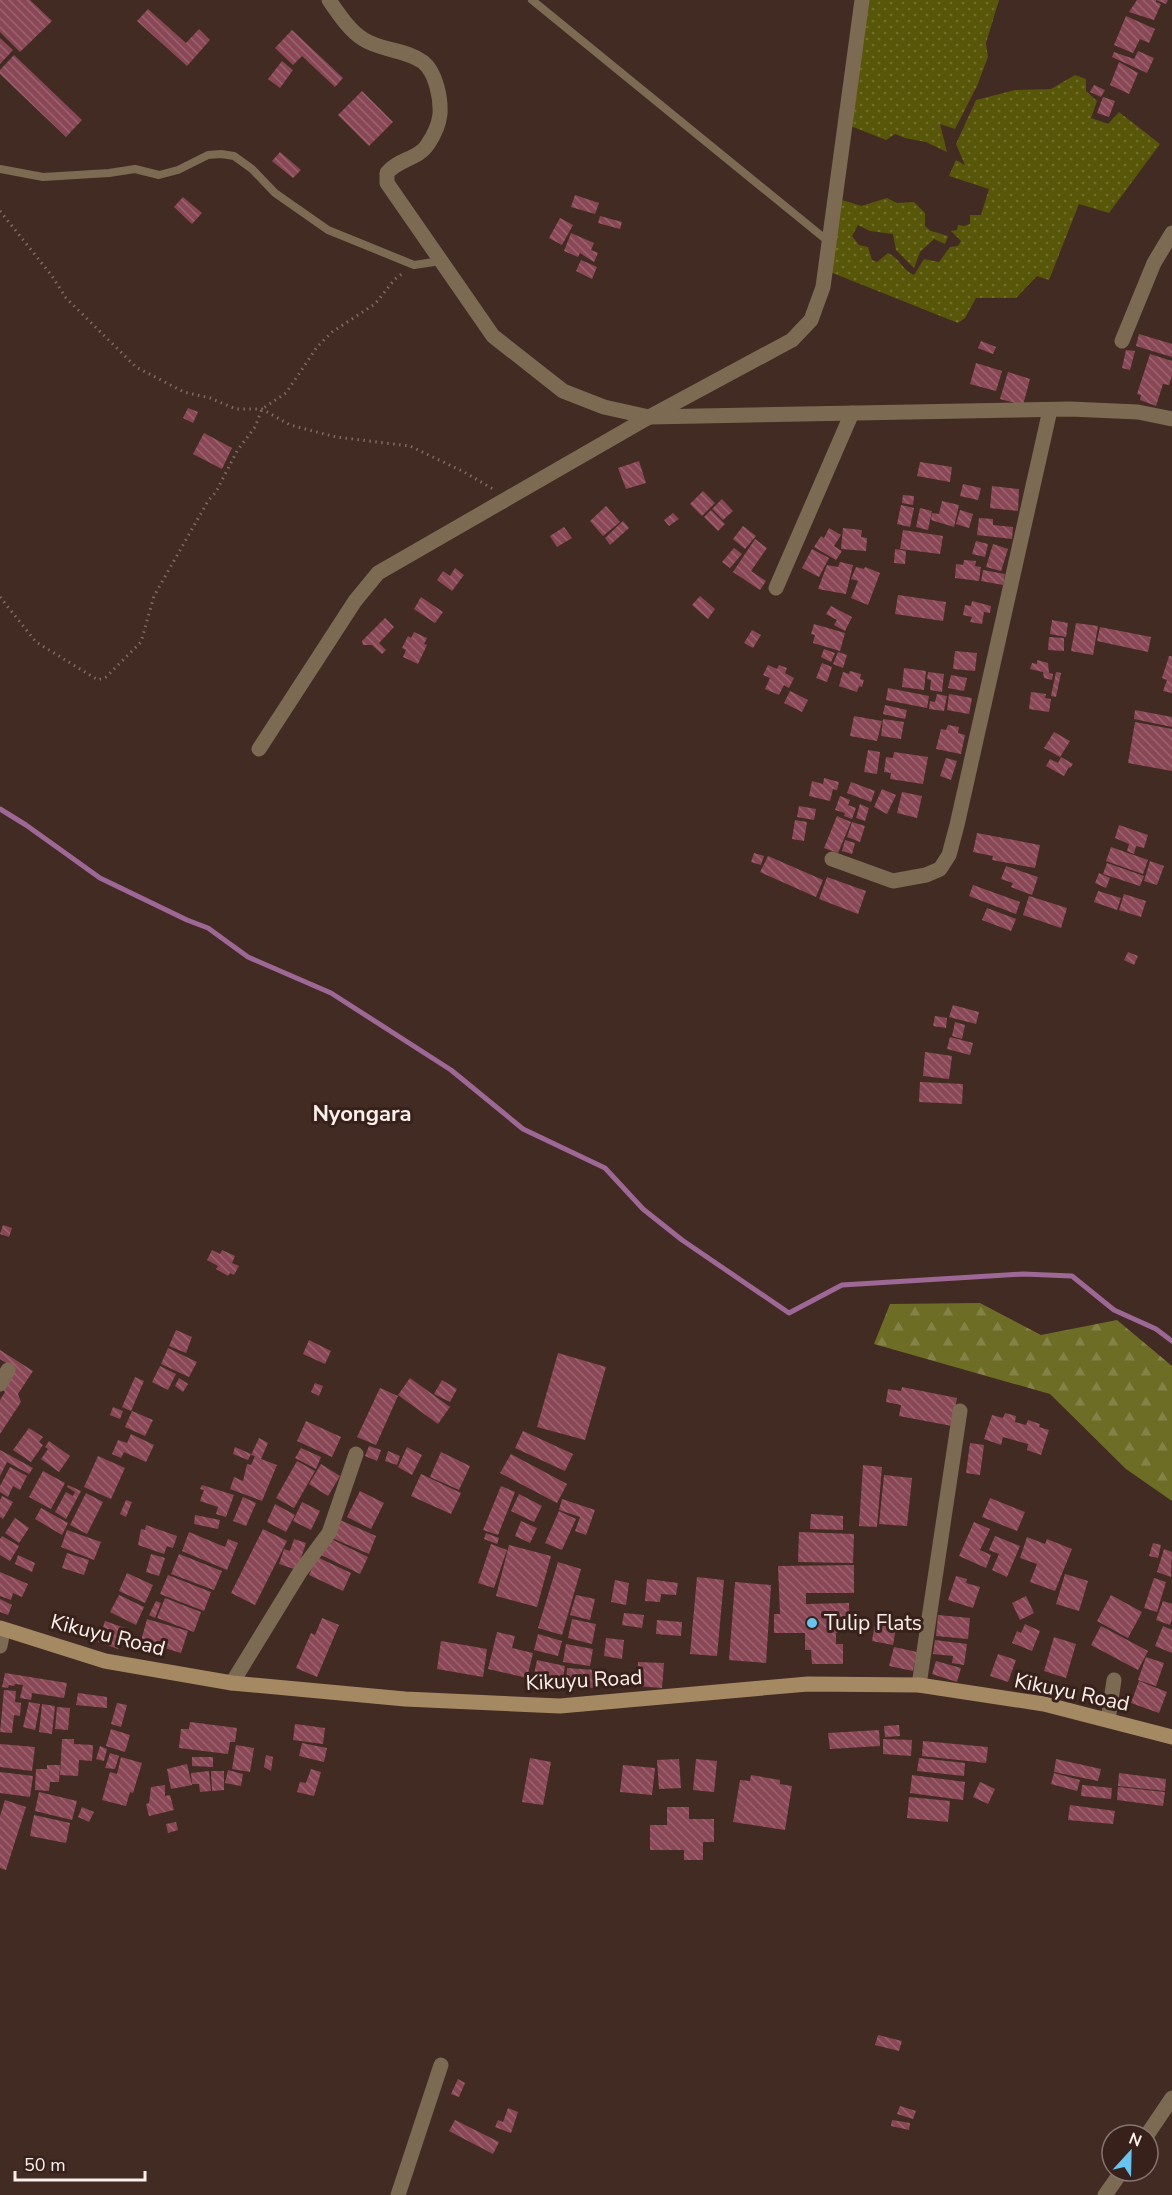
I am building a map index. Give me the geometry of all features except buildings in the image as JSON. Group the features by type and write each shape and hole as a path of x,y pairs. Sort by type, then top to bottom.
{"main road":[{"name":"Kikuyu Road","path":"1,1629 105,1661 232,1683 405,1699 560,1706 808,1684 919,1685 1044,1704 1172,1737"}],"street":[{"path":"330,0 339,14 361,38 424,63 432,75 439,99 440,114 437,126 427,147 415,156 394,165 387,173 387,183 493,336 563,391 604,406 649,417 1070,409 1138,412 1172,419"},
{"path":"259,749 355,601 378,573 649,417 792,340 811,320 823,287 862,0"},
{"path":"1122,341 1154,263 1172,233"},
{"path":"832,859 893,881 926,875 940,869 949,855 1050,410"},
{"path":"776,588 852,413"},
{"path":"0,1384 8,1370"},
{"path":"919,1685 960,1410"},
{"path":"232,1683 300,1572 329,1533 356,1454"},
{"path":"0,1646 1,1629"},
{"path":"1108,1720 1114,1680"},
{"path":"398,2195 441,2065"},
{"path":"1155,2123 1172,2098"}],"lane":[{"path":"532,0 829,242"},
{"path":"0,169 43,177 135,169 159,175 178,170 208,155 234,156 252,169 275,193 328,230 414,265 441,261"}],"path":[{"path":"0,211 52,276 66,298 136,368 184,392 210,398 236,409 262,409 290,425 336,436 410,446 464,471 510,499"},
{"path":"0,597 36,642 98,680 106,677 141,642 154,596 208,501 216,492 237,451 255,427 262,409 286,393 317,347 332,332 375,304 395,279 414,265"}],"shaded area":[{"path":"864,0 999,0 986,43 988,57 977,86 955,129 940,124 947,152 926,142 895,134 886,140 848,125"},
{"path":"1075,75 1086,79 1086,91 1097,101 1091,118 1108,124 1119,112 1160,144 1109,213 1079,204 1049,280 1037,276 1016,298 976,298 965,318 958,323 830,272 839,199 861,206 887,198 897,203 914,202 925,213 925,226 931,231 948,236 945,244 934,239 920,252 914,268 896,250 893,234 870,231 858,225 852,236 859,245 868,247 872,260 877,262 888,253 914,275 924,259 939,262 950,247 958,246 961,241 951,231 957,230 958,225 970,224 970,215 981,215 989,189 949,176 956,160 965,165 956,144 976,100 1015,90 1051,89"}],"green space":[{"path":"980,1303 1041,1335 1117,1320 1172,1366 1172,1501 1126,1469 1050,1394 874,1344 890,1304"}],"waterway":[{"path":"0,809 100,878 208,928 248,957 331,993 451,1070 523,1129 605,1168 643,1209 682,1240 789,1313 842,1285 1023,1274 1072,1276 1114,1310 1156,1329 1172,1341"}],"place":[{"name":"Tulip Flats","path":"812,1623"}],"district":[{"name":"Nyongara","path":"362,1113"}]}
